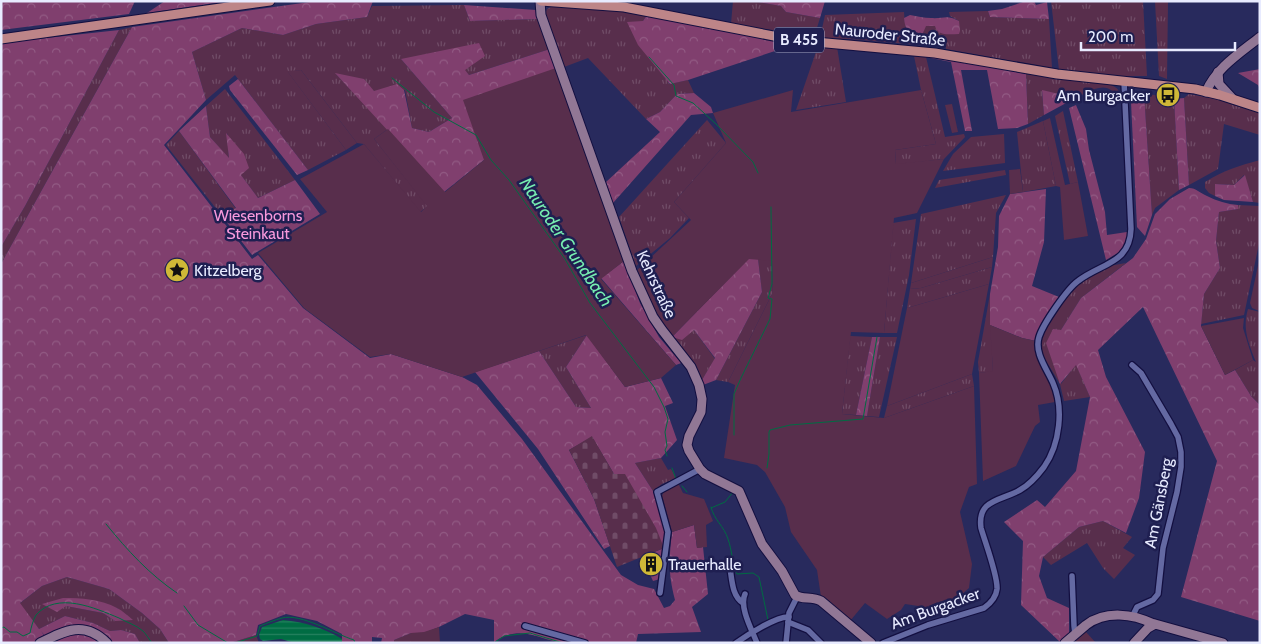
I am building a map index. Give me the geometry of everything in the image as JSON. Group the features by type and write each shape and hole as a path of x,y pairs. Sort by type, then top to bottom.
{"main road":[{"path":"1,39 270,1"},
{"name":"Nauroder Straße","path":"541,1 624,7 779,37 935,53 1084,78 1124,81 1206,92"},
{"name":"B 455","path":"1206,92 1232,98 1260,108"}],"street":[{"name":"Kehrstraße","path":"541,1 541,15 632,271 654,317 691,366 699,384 702,399 701,412 689,436 687,445 700,469 710,478 739,491 762,544 782,571 797,597"},
{"path":"1206,92 1209,84 1218,72 1260,37"},
{"path":"1218,72 1220,84 1232,98"},
{"name":"Am Burgacker","path":"883,643 928,625 984,608 995,596 997,584 980,521 982,511 988,504 1024,488 1041,472 1049,458 1059,427 1058,402 1039,354 1039,336 1074,284 1123,254 1131,240 1124,81"},
{"name":"Am Gänsberg","path":"1132,366 1141,373 1175,430 1180,444 1181,460 1175,504 1163,548 1158,594 1153,600 1136,607 1132,617"},
{"path":"660,593 668,532 657,492 700,469"},
{"path":"730,568 734,591 743,603 757,643"},
{"path":"1072,576 1075,634"},
{"path":"743,603 745,594"},
{"path":"786,643 788,619 797,597 811,597 821,601 871,643"},
{"path":"1065,643 1087,624 1100,618 1116,615 1142,619 1151,626 1223,643"},
{"path":"736,643 782,617 808,630 821,643"},
{"path":"525,626 585,643"},
{"path":"1134,643 1151,626"},
{"path":"40,643 63,632 77,629 96,634 107,643"}],"green space":[{"path":"1,1 135,1 129,14 1,30"},
{"path":"165,1 229,1 147,13"},
{"path":"317,1 373,1 367,17 316,24 283,35 242,28 192,52 206,100 164,145 252,259 258,255 303,308 370,358 391,354 462,377 477,385 522,439 621,575 638,585 654,589 664,608 670,606 675,600 670,566 672,532 694,525 697,548 703,547 708,594 692,607 701,632 638,634 636,643 565,643 521,633 503,636 494,642 494,620 465,614 424,633 411,633 394,640 394,643 381,643 382,638 372,637 372,643 342,643 342,634 317,621 286,614 258,625 256,635 230,643 169,643 160,629 109,589 67,577 42,586 20,603 39,629 65,616 93,623 110,631 121,630 135,634 140,643 110,643 99,632 45,636 41,631 45,637 34,643 1,643 1,264 132,27"},
{"path":"733,1 752,1 781,6 786,12 820,18 815,34 731,24"},
{"path":"752,1 825,1 820,18 786,12 781,6"},
{"path":"1026,1 1034,1 1036,5 1047,2 1049,19 990,17 988,11 1002,9"},
{"path":"1051,1 1143,1 1147,76 1115,76 1059,70"},
{"path":"1155,1 1168,1 1167,79 1159,76"},
{"path":"464,5 470,21 539,19 550,49 469,75 465,71 401,59 452,118 429,132 412,128 405,90 374,91 336,74 388,129 374,139 428,206 420,212 364,144 357,143 301,70 288,72 346,150 308,170 235,75 206,100 192,52 242,28 283,35 316,24 367,17 372,6"},
{"path":"464,5 536,10 539,19 470,21"},
{"path":"553,6 624,11 647,15 643,21 669,84 688,80 694,93 677,94 660,112 646,119 588,58 564,67 545,14 547,9"},
{"path":"988,11 990,17 1049,19 1052,68 946,49 945,44 931,43 931,46 820,38 825,15 904,12 907,29 909,32 917,34 923,33 925,26 959,21 950,16 949,12"},
{"path":"647,15 804,46 802,50 781,49 688,80 670,84 638,45 627,22 643,21"},
{"path":"910,15 955,19 959,21 959,34 939,32 935,26 926,26 923,33 912,33 907,29 904,18"},
{"path":"132,27 1,264 1,247 119,30"},
{"path":"119,30 25,206 1,247 1,43"},
{"path":"479,43 485,56 465,70 469,75 550,49 556,68 484,160 444,192 335,73 364,79 374,91 397,84 404,90 412,128 429,132 452,118 401,59"},
{"path":"818,46 837,47 846,102 796,110"},
{"path":"914,56 926,57 945,137 964,134 965,137 944,159 896,165 895,150 936,144"},
{"path":"926,57 952,59 1026,74 1028,124 1017,128 998,129 987,70 961,70 972,131 965,131 951,62"},
{"path":"556,68 624,261 601,279 676,365 661,378 625,387 586,335 462,377 391,354 370,357 304,308 258,253 327,212 300,179 364,144 421,212 427,206 374,139 388,129 445,192 484,160 463,100"},
{"path":"1260,69 1260,89 1258,85 1238,73"},
{"path":"301,70 357,143 346,150 287,71"},
{"path":"1026,74 1111,85 1119,92 1121,103 1118,102 1109,89 1103,88 1090,91 1068,102 1059,94 1042,91 1044,115 1028,124"},
{"path":"238,79 308,170 297,175 230,90 229,86"},
{"path":"225,89 295,180 258,198 240,174 227,133 229,159 210,137 206,106"},
{"path":"793,90 791,112 921,90 936,144 895,150 896,164 944,159 917,213 894,218 884,333 851,332 842,414 884,418 974,386 977,484 969,487 960,512 972,564 969,588 947,605 924,611 918,606 905,604 901,610 887,619 865,603 850,621 821,597 817,570 791,532 785,507 765,472 757,465 724,458 735,385 728,382 772,294 773,261 749,259 672,337 653,308 635,272 691,220 674,202 726,143 713,113"},
{"path":"1042,90 1059,94 1068,102 1044,115"},
{"path":"1133,92 1144,93 1152,215 1145,236 1137,227 1131,102"},
{"path":"694,93 711,107 713,113 691,115 613,203 606,182 660,132 646,119 660,112 677,94"},
{"path":"1144,93 1174,99 1179,190 1155,208 1152,215"},
{"path":"1189,94 1227,101 1260,112 1260,135 1224,124 1218,169 1189,185 1184,98"},
{"path":"1184,98 1189,185 1179,190 1174,99"},
{"path":"952,104 958,132 952,133 945,105"},
{"path":"1076,105 1086,129 1089,150 1105,212 1107,235 1127,232 1127,245 1106,260 1069,108"},
{"name":"Wiesenborns Steinkaut","path":"206,106 210,137 229,158 226,133 244,154 249,168 241,175 258,198 295,180 320,214 252,255 222,216 236,208 179,131"},
{"path":"1063,111 1078,182 1070,184 1055,116"},
{"path":"1050,118 1065,185 1078,182 1088,236 1064,240 1060,187 1056,186 1043,121"},
{"path":"707,120 726,143 674,202 689,218 670,238 636,266 619,217"},
{"path":"1043,121 1056,186 1023,192 1017,132"},
{"path":"179,131 236,209 222,216 166,145"},
{"path":"1004,134 1005,163 943,171 953,154 971,137"},
{"path":"1260,160 1260,203 1253,202 1244,175 1234,185 1216,184 1215,196 1205,188 1205,182 1219,174"},
{"path":"1020,169 1023,192 1010,194 1009,170"},
{"path":"1005,170 1006,175 935,188 939,180"},
{"path":"1245,175 1253,202 1224,200 1215,196 1215,184 1234,185"},
{"path":"1189,188 1218,201 1238,205 1238,209 1219,212 1216,241 1220,268 1204,294 1201,326 1225,375 1235,370 1251,396 1260,405 1260,621 1181,597 1217,461 1143,307 1098,350 1106,377 1145,452 1139,498 1126,533 1103,521 1079,527 1043,557 1039,576 1047,598 1069,608 1069,635 1060,642 1021,605 1023,541 1004,522 1037,500 1045,507 1076,471 1090,397 1076,365 1060,384 1046,343 1053,329 1061,330 1081,298 1133,258 1146,239 1155,214 1170,199"},
{"path":"1046,189 1044,242 1032,286 1059,297 1043,324 1036,341 1022,338 990,325 990,294 998,247 999,216 1010,194"},
{"path":"1006,195 996,213 993,257 911,283 921,214"},
{"path":"1238,205 1260,206 1260,239 1244,315 1201,324 1204,294 1220,268 1216,241 1219,212 1238,209"},
{"path":"916,219 909,275 897,333 884,333 893,223"},
{"path":"1260,256 1259,311 1252,308 1250,303"},
{"path":"993,257 992,267 921,288 910,289 911,283"},
{"path":"749,258 758,259 762,292 716,380 703,385 702,380 715,358 694,330 682,340 672,337"},
{"path":"758,259 773,260 772,294 728,382 716,380 762,292"},
{"path":"624,261 640,303 659,337 681,363 676,365 601,278"},
{"path":"1126,263 1081,298 1061,330 1061,384 1076,364 1090,397 1064,401 1060,384 1041,350 1041,341 1045,331 1070,292 1077,285 1109,266"},
{"path":"992,267 989,284 907,308 910,289 921,288"},
{"path":"989,284 972,374 887,406 907,308"},
{"path":"990,294 993,372 979,373 978,362"},
{"path":"1248,309 1260,312 1260,405 1251,396 1235,370 1253,360 1256,362 1246,330"},
{"path":"1244,318 1243,328 1253,360 1225,375 1201,326"},
{"path":"990,325 1022,338 1036,341 1053,388 1055,402 1038,405 1040,422 1035,426 1016,466 983,481 979,373 993,371"},
{"path":"694,330 715,359 702,380 689,356 672,337"},
{"path":"587,335 566,367 591,408 576,407 539,351"},
{"path":"587,335 625,387 661,378 673,403 665,406 677,440 661,458 635,463 653,491 667,532 660,579 653,581 642,557 664,548 614,474 592,437 569,450 594,499 610,546 604,549 538,449 475,372 539,351 576,407 591,408 566,367"},
{"path":"850,336 872,337 856,415 842,414"},
{"path":"872,337 880,337 867,416 856,415"},
{"path":"880,337 897,337 879,417 867,416"},
{"path":"972,374 974,386 884,418 887,406"},
{"path":"592,436 614,474 625,474 656,528 664,548 617,567 594,499 569,450"},
{"path":"661,458 668,470 671,469 676,478 662,484 653,491 635,463"},
{"path":"678,483 683,493 704,499 713,521 706,525 707,547 697,548 694,525 672,532 662,496 664,491"},
{"path":"1103,521 1132,537 1123,548 1135,555 1114,579 1103,568 1087,543 1051,565 1043,557 1079,527"},
{"path":"67,577 109,589 160,629 169,643 140,643 135,634 121,630 110,631 93,623 65,616 39,629 19,604 42,586","holes":["66,606 118,608 115,621 103,613"]},
{"path":"63,598 98,601 111,605 133,620 115,621 103,613 66,606 57,612 42,604"},
{"path":"439,627 440,643 411,643 411,633 424,632"},
{"path":"1086,632 1096,643 1073,643"},
{"path":"81,633 89,634 102,643 45,643 57,637"},
{"path":"411,633 411,643 394,643 394,640"},
{"path":"256,635 259,643 230,643"}],"shaded area":[{"path":"283,620 299,622 321,629 342,639 342,643 295,643 281,639 263,641 260,639 259,635 262,627"}],"waterway":[{"path":"649,57 674,85 676,96 693,103 716,124 753,162 758,173"},
{"name":"Nauroder Grundbach","path":"392,78 434,112 476,135 491,160 509,180 565,259 590,303 654,387 668,419 665,432 667,456"},
{"path":"734,435 734,394 770,319 772,299 768,298 772,284 771,207"},
{"path":"767,468 770,430 790,425 863,419 877,337"},
{"path":"672,468 676,479"},
{"path":"682,486 687,492"},
{"path":"711,508 725,502 733,492"},
{"path":"711,507 714,516 726,534 737,574 753,573 759,577 768,620"},
{"path":"106,524 139,562 177,593"},
{"path":"1,628 4,627 10,632 17,632 23,636 30,633 36,615 45,608 54,604 76,604 88,606 134,625 143,631 152,643"},
{"path":"184,606 198,625 228,643"},
{"path":"235,643 257,636 260,626 290,617 308,621 354,640 355,643"},
{"path":"494,643 504,636 530,633 563,643"}],"place":[{"name":"Am Burgacker","path":"1168,95"},
{"name":"Kitzelberg","path":"177,270"},
{"name":"Trauerhalle","path":"651,564"}]}
